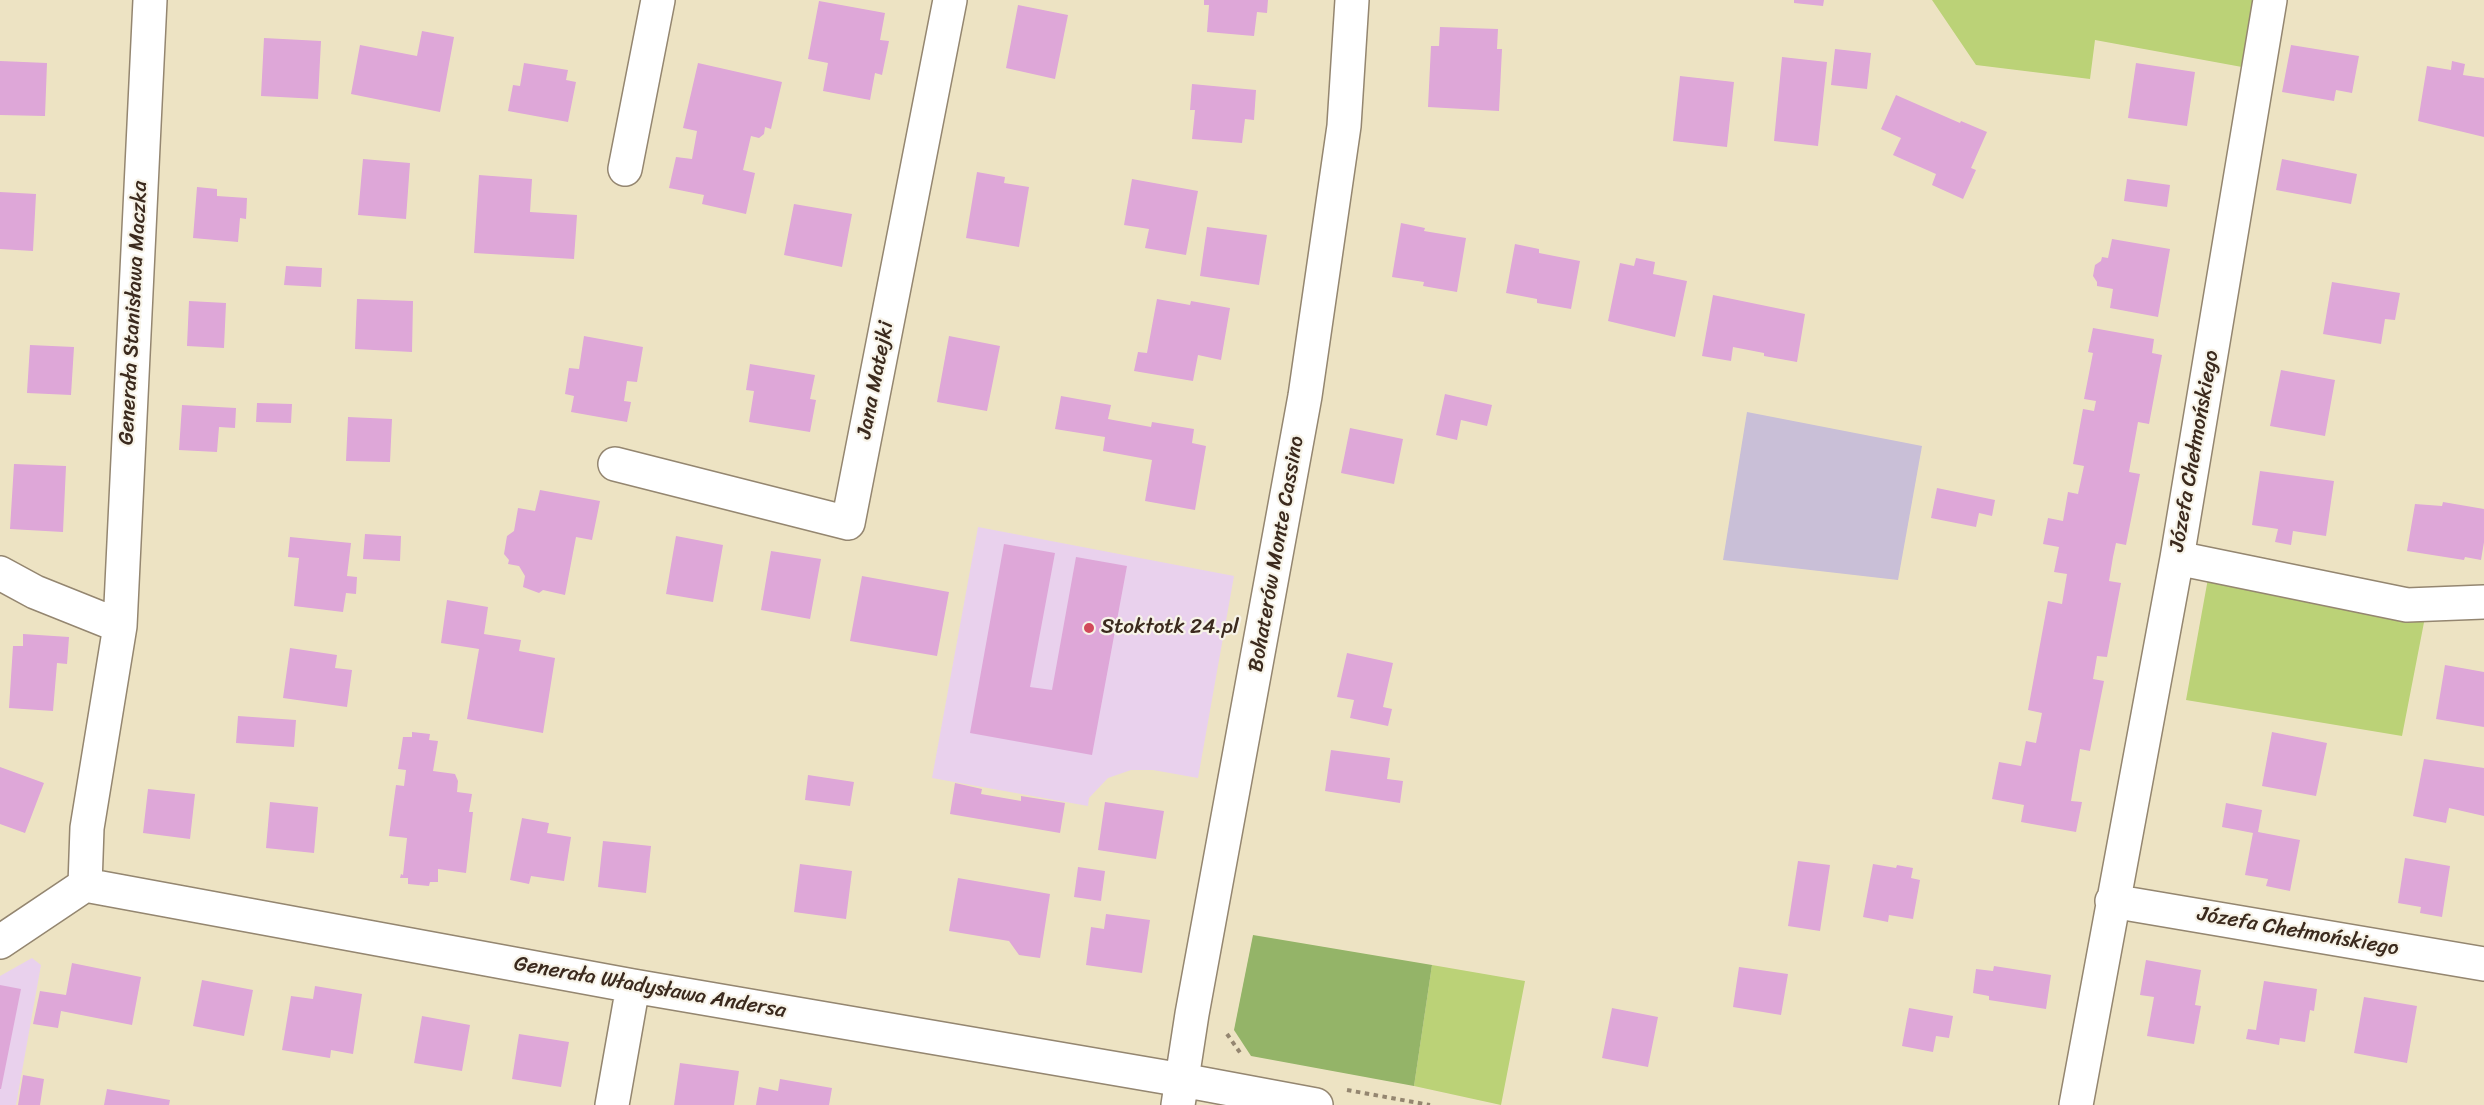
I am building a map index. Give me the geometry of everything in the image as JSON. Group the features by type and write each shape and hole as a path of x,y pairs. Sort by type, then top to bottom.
{"street":[{"name":"Generała Stanisława Maczka","path":"85,885 87,828 120,626 150,0"},
{"path":"625,170 658,0"},
{"name":"Jana Matejki","path":"615,464 848,523 950,0"},
{"name":"Bohaterów Monte Cassino","path":"1180,1093 1192,1014 1305,396 1344,126 1352,0"},
{"name":"Józefa Chełmońskiego","path":"2076,1105 2177,558 2271,0"},
{"path":"2177,558 2407,605 2484,602"},
{"path":"0,573 35,592 120,626"},
{"path":"0,942 85,885"},
{"name":"Generała Władysława Andersa","path":"85,885 633,986 1180,1093 1316,1105"},
{"name":"Józefa Chełmońskiego","path":"2112,901 2484,964"},
{"path":"612,1105 633,986"}],"shaded area":[{"path":"1747,412 1922,446 1898,580 1723,560"},
{"path":"978,527 1234,576 1198,778 1153,770 1131,770 1108,778 1089,798 1088,806 932,778"},
{"path":"32,958 41,965 16,1105 0,1105 0,976"}],"green space":[{"path":"1932,0 2253,0 2242,67 2095,40 2090,79 1976,65"},
{"path":"2209,573 2426,612 2402,736 2186,700"},
{"path":"1253,935 1432,965 1414,1086 1251,1056 1234,1030"},
{"path":"1432,965 1525,981 1501,1105 1414,1086"}],"building":[{"path":"1204,0 1268,0 1267,13 1257,12 1254,36 1207,32 1209,5 1204,5"},
{"path":"1794,0 1824,0 1823,6 1794,3"},
{"path":"819,1 885,13 880,40 889,41 882,75 875,73 870,100 823,91 828,63 808,59"},
{"path":"1018,5 1068,15 1055,79 1006,68"},
{"path":"1440,27 1498,29 1497,49 1502,49 1499,111 1428,107 1431,46 1439,46"},
{"path":"422,31 454,37 440,112 351,94 360,45 417,56"},
{"path":"264,38 321,41 318,99 261,96"},
{"path":"2291,45 2359,56 2352,93 2336,90 2334,101 2282,92"},
{"path":"1835,49 1871,53 1867,89 1831,85"},
{"path":"1782,57 1827,62 1818,146 1774,141"},
{"path":"0,61 47,63 45,116 0,115"},
{"path":"2452,61 2465,64 2463,75 2484,78 2484,137 2418,121 2427,66 2451,70"},
{"path":"524,63 568,70 566,80 576,82 568,122 508,111 513,85 520,86"},
{"path":"698,63 782,82 771,129 765,127 764,134 759,138 751,136 743,170 755,173 746,214 702,204 704,195 669,188 676,157 692,159 697,131 683,128"},
{"path":"2136,63 2195,72 2187,126 2128,118"},
{"path":"1680,76 1734,82 1727,147 1673,141"},
{"path":"1192,84 1256,90 1254,120 1245,119 1242,143 1192,139 1195,110 1190,110"},
{"path":"1896,95 1960,123 1961,121 1987,132 1971,168 1976,170 1963,199 1932,185 1936,174 1893,155 1901,138 1881,129"},
{"path":"363,159 410,163 406,219 358,215"},
{"path":"2282,159 2357,174 2351,204 2276,190"},
{"path":"977,172 1005,177 1004,183 1029,187 1019,247 966,238"},
{"path":"479,175 532,179 530,212 577,215 574,259 474,253"},
{"path":"1132,179 1198,191 1186,255 1145,248 1149,229 1124,225"},
{"path":"2127,179 2170,185 2167,207 2124,201"},
{"path":"197,187 217,189 217,196 247,198 246,219 240,218 238,242 193,238"},
{"path":"0,192 36,194 33,251 0,249"},
{"path":"794,204 852,214 842,267 784,255"},
{"path":"1401,223 1425,228 1424,231 1466,238 1457,292 1423,286 1424,282 1392,277"},
{"path":"1207,227 1267,235 1259,285 1200,276"},
{"path":"2112,239 2170,249 2158,317 2110,308 2113,289 2097,286 2093,276 2095,265 2101,261 2102,257 2108,258"},
{"path":"1515,244 1539,249 1539,253 1580,261 1571,309 1537,303 1537,299 1506,293"},
{"path":"1636,258 1655,262 1653,274 1687,281 1675,337 1608,321 1620,263 1634,266"},
{"path":"286,266 322,268 321,287 284,285"},
{"path":"2332,282 2400,293 2395,320 2385,319 2381,344 2323,334"},
{"path":"1713,295 1805,314 1797,362 1733,347 1731,361 1702,356"},
{"path":"357,299 413,301 412,352 355,349"},
{"path":"1157,299 1190,305 1191,301 1230,308 1221,360 1198,355 1193,381 1134,371 1138,352 1147,353"},
{"path":"189,301 226,303 224,348 187,346"},
{"path":"2093,328 2154,339 2152,353 2162,355 2149,424 2138,422 2129,472 2140,474 2126,545 2116,543 2113,557 2109,581 2121,583 2107,657 2097,656 2093,679 2104,681 2090,751 2080,749 2071,801 2082,802 2076,832 2021,822 2024,805 1992,799 1999,762 2021,766 2026,741 2036,743 2042,713 2028,710 2048,601 2062,604 2067,574 2054,572 2059,547 2043,544 2048,518 2063,521 2068,492 2078,494 2084,466 2073,464 2083,409 2094,411 2096,401 2084,399 2093,353 2088,352"},
{"path":"584,336 643,347 637,382 627,381 624,401 631,402 627,422 571,412 574,396 565,394 569,368 579,369"},
{"path":"949,336 1000,346 987,411 937,402"},
{"path":"30,345 74,347 71,395 27,393"},
{"path":"750,364 815,375 810,399 816,400 810,432 749,422 754,391 746,390"},
{"path":"2281,370 2335,380 2325,436 2270,426"},
{"path":"1445,394 1492,405 1487,426 1461,420 1457,440 1436,435"},
{"path":"1061,396 1111,405 1108,419 1151,427 1152,422 1194,429 1192,443 1206,446 1195,510 1145,501 1152,460 1103,451 1105,437 1055,429"},
{"path":"257,403 292,404 291,423 256,422"},
{"path":"182,405 236,408 235,428 219,427 217,452 179,450"},
{"path":"348,417 392,419 390,462 346,461"},
{"path":"1350,428 1403,439 1394,484 1341,473"},
{"path":"14,464 66,466 63,532 10,529"},
{"path":"2260,471 2334,481 2326,536 2293,531 2291,545 2275,542 2278,529 2252,525"},
{"path":"1937,488 1995,500 1992,516 1979,513 1976,527 1931,518"},
{"path":"540,490 600,501 592,540 576,537 565,595 543,590 539,593 523,587 525,576 519,566 508,564 509,560 504,554 507,536 514,531 518,508 535,511"},
{"path":"2443,502 2484,509 2484,542 2481,560 2465,557 2464,560 2407,551 2415,504 2442,506"},
{"path":"365,534 401,536 400,561 363,559"},
{"path":"676,536 723,545 713,602 666,594"},
{"path":"290,537 351,543 347,576 357,577 356,594 346,593 343,612 294,606 299,558 288,557"},
{"path":"1004,544 1055,553 1030,687 1052,690 1076,557 1127,566 1092,755 970,733"},
{"path":"771,551 821,559 810,619 761,610"},
{"path":"862,576 949,592 937,656 850,641"},
{"path":"447,600 488,607 484,634 521,640 519,651 555,658 543,733 467,719 479,649 441,643"},
{"path":"23,634 69,637 67,664 57,663 53,711 9,708 13,646 23,646"},
{"path":"290,648 337,655 335,668 352,670 347,707 283,698"},
{"path":"1347,653 1393,663 1383,707 1392,709 1388,726 1350,718 1354,700 1337,697"},
{"path":"2445,665 2484,672 2484,727 2436,719"},
{"path":"238,716 296,720 294,747 236,743"},
{"path":"412,732 430,734 429,740 438,741 433,771 455,774 458,781 457,792 472,794 469,812 473,812 466,873 438,869 438,882 430,882 429,886 408,884 408,878 400,878 401,874 403,875 407,838 389,836 396,785 404,786 406,770 398,769 403,737 412,737"},
{"path":"2272,732 2327,743 2316,796 2262,786"},
{"path":"1331,750 1390,758 1387,779 1403,781 1400,803 1325,791"},
{"path":"2424,759 2484,768 2484,816 2449,808 2446,823 2413,816"},
{"path":"0,767 44,783 25,833 0,824"},
{"path":"808,775 854,782 850,806 805,800"},
{"path":"955,783 982,789 981,794 1021,801 1021,796 1065,803 1060,833 950,814"},
{"path":"148,789 195,794 190,839 143,833"},
{"path":"270,802 318,807 314,853 266,848"},
{"path":"1105,802 1164,811 1156,859 1098,850"},
{"path":"2226,803 2262,810 2258,832 2300,840 2290,891 2266,886 2268,879 2245,875 2253,833 2222,827"},
{"path":"522,818 549,823 547,833 571,837 564,881 531,876 529,884 510,880"},
{"path":"603,841 651,846 646,893 598,887"},
{"path":"2405,858 2450,866 2442,917 2420,913 2421,907 2398,903"},
{"path":"1798,861 1830,865 1820,931 1788,926"},
{"path":"800,864 852,871 846,919 794,912"},
{"path":"1873,864 1913,868 1911,878 1920,880 1913,919 1889,915 1888,922 1863,917"},
{"path":"1078,867 1105,871 1101,901 1074,897"},
{"path":"958,878 1050,894 1040,958 1019,955 1009,941 949,931"},
{"path":"1106,914 1150,920 1142,973 1086,965 1091,927 1104,929"},
{"path":"2146,960 2201,970 2195,1005 2201,1006 2194,1044 2147,1036 2154,997 2140,995"},
{"path":"72,963 141,977 132,1025 61,1011 58,1028 33,1024 40,991 66,995"},
{"path":"1994,966 2051,975 2046,1009 1989,1000 1989,996 1973,993 1976,969 1993,971"},
{"path":"1739,967 1788,974 1781,1015 1733,1007"},
{"path":"202,980 253,990 244,1036 193,1026"},
{"path":"2264,981 2317,989 2314,1011 2310,1010 2305,1042 2280,1038 2279,1045 2246,1039 2248,1029 2256,1030"},
{"path":"0,985 21,989 1,1089 0,1089"},
{"path":"315,986 362,994 353,1054 331,1050 330,1058 282,1050 291,996 313,999"},
{"path":"2364,997 2417,1006 2407,1063 2354,1053"},
{"path":"1612,1008 1658,1017 1648,1067 1602,1058"},
{"path":"1909,1008 1953,1016 1949,1038 1936,1036 1933,1052 1902,1046"},
{"path":"422,1016 470,1025 462,1071 414,1063"},
{"path":"519,1034 569,1042 561,1087 512,1079"},
{"path":"680,1063 739,1071 734,1105 674,1105"},
{"path":"23,1075 44,1079 40,1105 18,1105"},
{"path":"780,1079 832,1088 829,1105 756,1105 759,1087 778,1091"},
{"path":"107,1089 170,1100 169,1105 104,1105"}],"place":[{"name":"Stoktotk 24.pl","path":"1089,628"}]}
